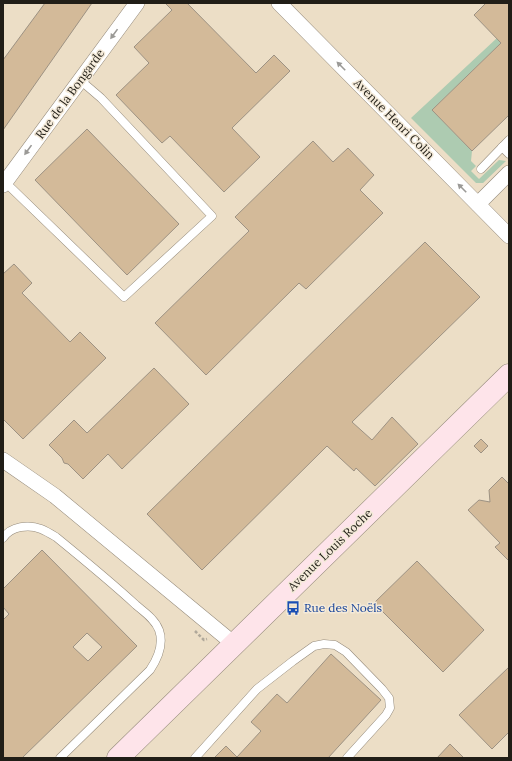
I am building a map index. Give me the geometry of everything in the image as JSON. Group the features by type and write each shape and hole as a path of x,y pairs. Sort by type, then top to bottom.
{"main road":[{"name":"Avenue Louis Roche","path":"118,758 509,375"}],"street":[{"name":"Rue de la Bongarde","path":"4,183 137,3"},
{"name":"Avenue Henri Colin","path":"279,3 509,236"},
{"path":"478,204 507,180"},
{"path":"4,462 55,496 234,644"}],"lane":[{"path":"4,183 124,297 212,216 101,98 80,80"},
{"path":"481,168 509,140"},
{"path":"502,147 509,154"},
{"path":"4,534 21,527 33,527 42,529 56,537 120,590 150,617 159,629 160,639 158,655 150,670 60,758"},
{"path":"195,758 257,689 292,661 314,646 324,644 335,645 346,652 389,698 390,708 386,714 347,758"}],"shaded area":[{"path":"3,3 509,3 509,758 3,758"}],"green space":[{"path":"497,38 503,44 497,47 432,110 472,151 471,161 476,166 471,171 479,179 499,160 506,161 483,183 476,183 411,118"}],"building":[{"path":"45,3 92,3 3,130 3,60"},
{"path":"165,3 187,3 256,73 274,55 290,71 232,128 260,157 224,192 170,136 162,143 116,95 149,63 134,47 172,10"},
{"path":"486,3 509,3 509,115 472,151 432,110 501,43 474,15"},
{"path":"87,129 179,224 127,275 35,180"},
{"path":"313,141 333,162 348,148 374,175 360,190 383,213 306,289 299,283 206,375 155,323 249,231 235,217"},
{"path":"425,242 480,297 352,422 372,440 392,417 418,444 375,486 356,468 354,471 327,446 202,570 147,514"},
{"path":"14,264 32,283 22,293 70,342 80,332 106,358 23,439 3,419 3,274"},
{"path":"154,368 189,404 122,469 108,454 83,479 68,464 64,463 62,458 49,445 74,420 87,433"},
{"path":"481,439 488,446 481,453 474,446"},
{"path":"502,477 509,484 509,561 495,547 500,543 468,510 479,500 490,502 489,490"},
{"path":"42,550 137,646 22,758 3,758 3,620 9,614 3,607 3,589","holes":["87,633 102,647 88,661 73,647"]},
{"path":"417,561 484,630 443,672 374,603"},
{"path":"331,654 381,700 328,758 214,758 226,746 237,757 261,731 251,722 277,694 287,703"},
{"path":"509,667 509,732 492,749 459,715"},
{"path":"450,744 464,758 437,758"}],"place":[{"name":"Rue des Noëls","path":"293,608"}]}
